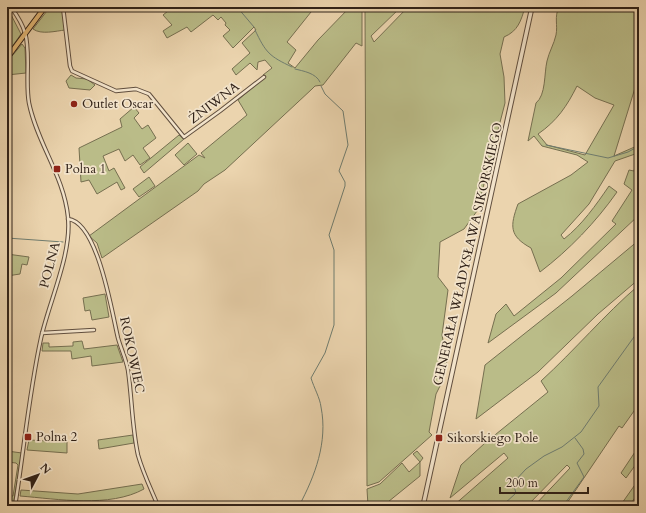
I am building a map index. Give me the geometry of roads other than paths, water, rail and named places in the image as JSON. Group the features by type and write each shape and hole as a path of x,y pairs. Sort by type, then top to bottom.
{"main road":[{"path":"7,58 45,7"}],"street":[{"name":"ŻNIWNA","path":"63,7 70,66 72,71 80,76 98,82 116,91 136,89 149,94 184,137 227,107 264,77"},
{"name":"GENERAŁA WŁADYSŁAWA SIKORSKIEGO","path":"423,506 532,7"},
{"path":"12,8 26,34"},
{"name":"POLNA","path":"15,506 42,334 65,253 68,219 62,186 30,109 27,82 26,34"},
{"name":"ROKOWIEC","path":"68,219 74,220 83,229 100,262 119,344 128,369 138,454 145,476 158,506"},
{"path":"42,334 94,330"}],"waterway":[{"path":"237,7 254,27"},
{"path":"255,30 265,49 273,57 292,67"},
{"path":"295,69 316,76 320,82"},
{"path":"299,506 315,471 319,458 323,433 321,407 311,378 325,353 334,325 334,250 329,235 345,186 345,182 339,171 348,145 343,111 325,94 321,86"},
{"path":"546,145 608,158 628,152 639,146"},
{"path":"7,238 63,242"},
{"path":"502,506 516,493 513,483 526,469 544,456 562,447 581,432 599,406 598,387 639,330"},
{"path":"563,506 584,477 577,463 584,454 583,449 575,438"}],"place":[{"name":"Outlet Oscar","path":"74,104"},
{"name":"Polna 1","path":"57,169"},
{"name":"Polna 2","path":"28,437"},
{"name":"Sikorskiego Pole","path":"439,438"}]}
